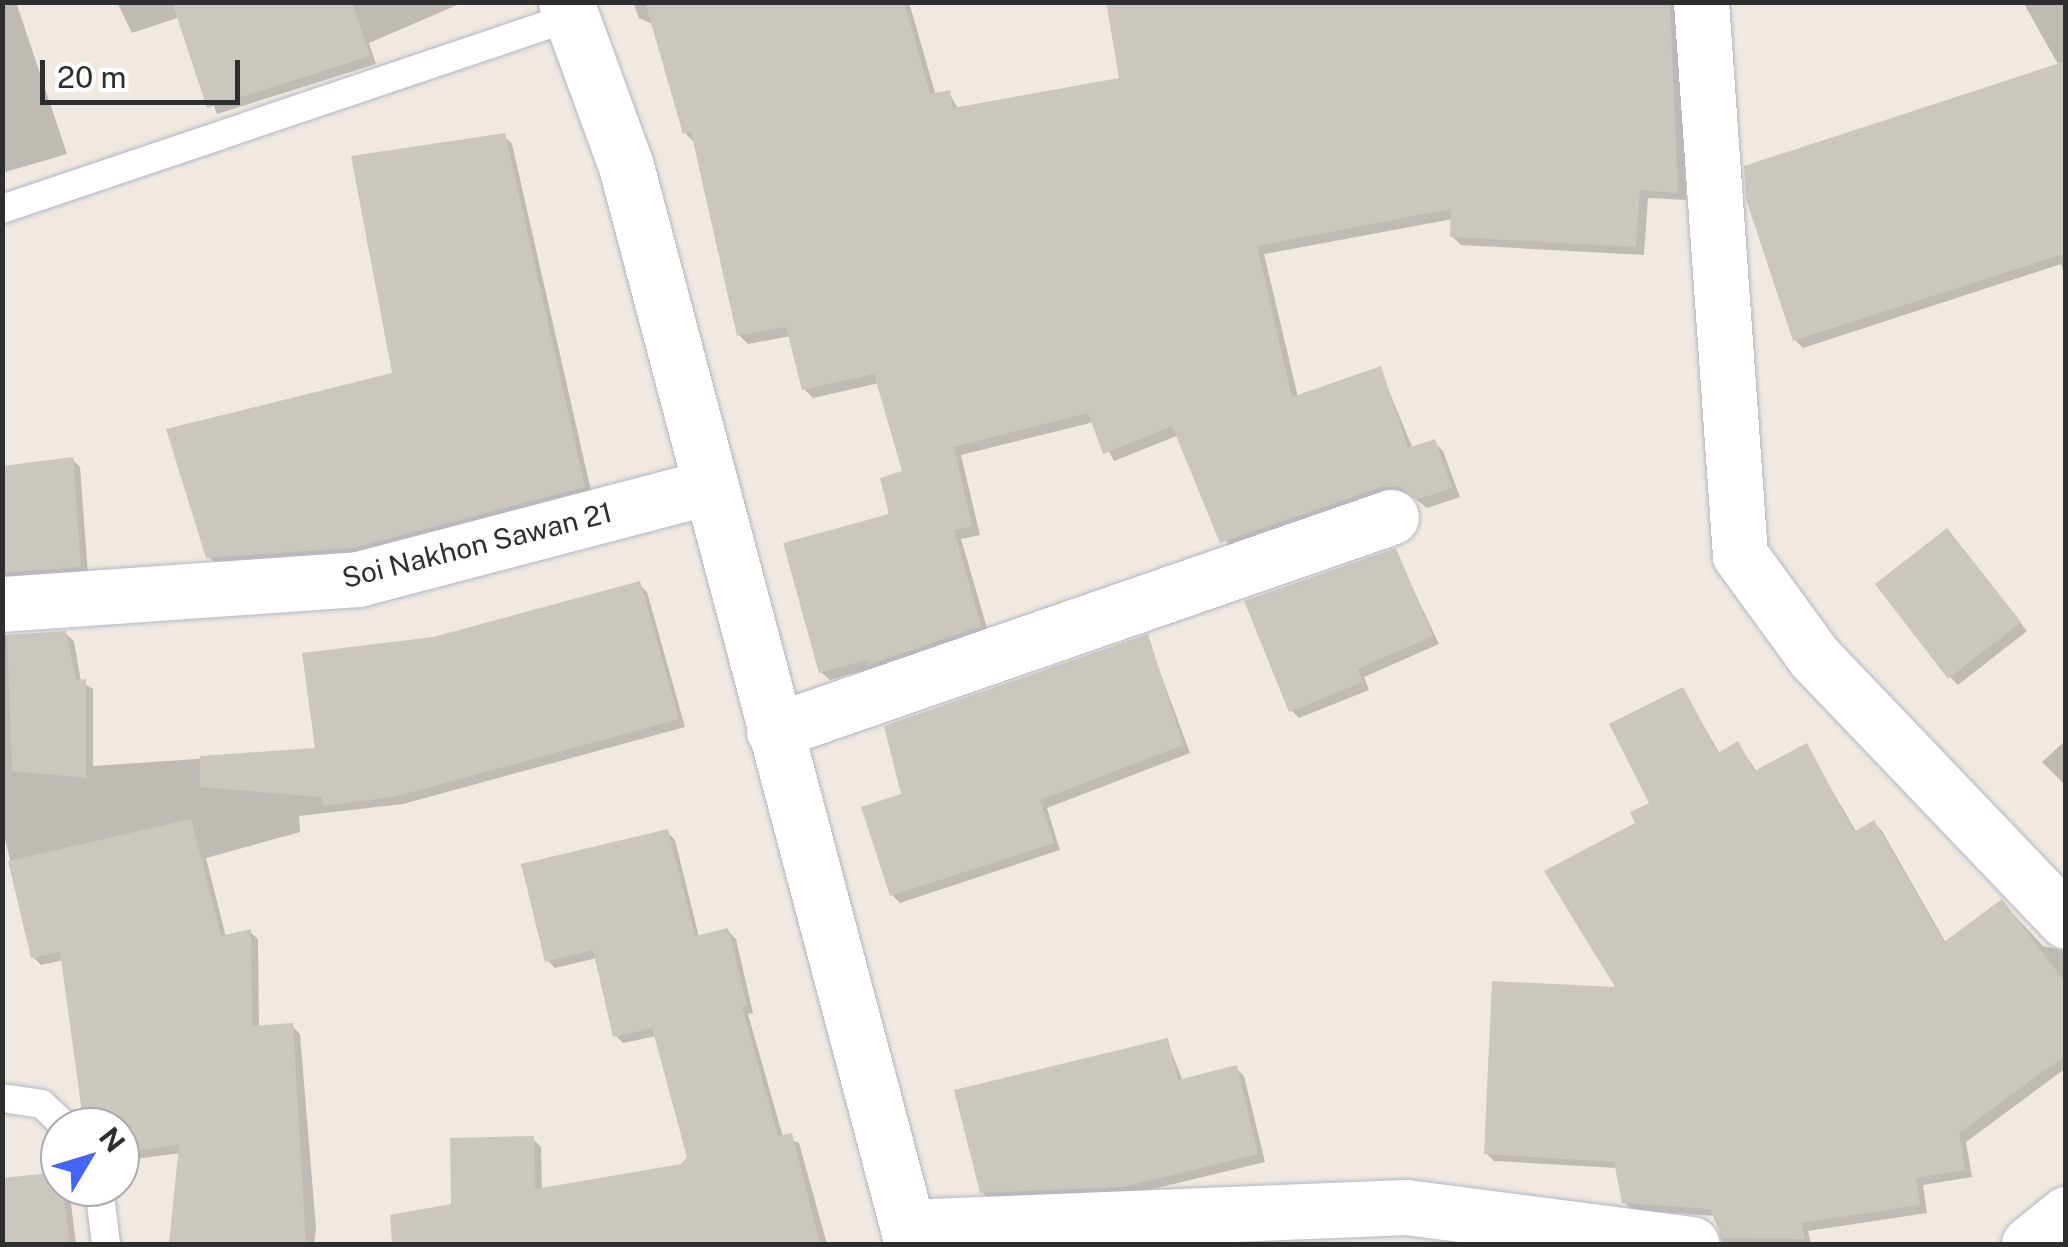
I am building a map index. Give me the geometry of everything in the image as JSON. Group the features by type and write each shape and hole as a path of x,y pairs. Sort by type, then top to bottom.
{"street":[{"path":"1700,2 1740,555 1814,656 2066,922"},
{"path":"569,10 626,166 910,1236 1406,1207 1692,1244"},
{"name":"Soi Nakhon Sawan 21","path":"2,604 358,579 709,487"},
{"path":"774,731 1391,517"},
{"path":"2029,1244 2066,1214"}],"lane":[{"path":"2,210 569,10"},
{"path":"2,1098 45,1107"},
{"path":"101,1207 106,1244"}],"building":[{"path":"172,2 352,2 370,56 207,108"},
{"path":"645,2 904,2 930,94 950,90 953,108 1119,78 1106,2 1670,2 1678,193 1640,190 1636,247 1450,237 1451,209 1257,246 1292,397 1381,366 1408,448 1435,439 1452,488 1416,500 1398,487 1381,487 1220,543 1172,426 1103,454 1088,413 954,447 972,526 954,530 981,626 868,665 867,660 819,673 783,543 889,514 880,478 902,471 874,374 802,390 786,327 737,336 691,132 683,134"},
{"path":"2066,61 2066,253 1793,341 1746,199 1744,166"},
{"path":"505,133 585,487 353,548 206,558 166,429 392,373 351,156"},
{"path":"73,457 81,567 2,573 2,466"},
{"path":"1947,528 2021,622 1948,679 1875,584"},
{"path":"1396,548 1433,636 1358,669 1363,682 1289,712 1244,601"},
{"path":"640,581 679,719 394,797 322,806 322,797 200,787 200,756 315,748 302,653 433,637"},
{"path":"66,631 76,680 86,679 86,778 12,771 7,635"},
{"path":"1148,634 1183,745 1040,800 1054,843 890,896 861,807 901,794 884,726"},
{"path":"1683,687 1718,753 1738,741 1754,771 1807,743 1854,832 1874,820 1944,942 2002,899 2066,984 2066,1055 1959,1133 1965,1170 1916,1178 1920,1205 1801,1223 1805,1239 1722,1238 1710,1209 1622,1203 1614,1162 1484,1154 1492,981 1615,987 1544,871 1635,823 1630,812 1649,803 1609,724"},
{"path":"191,819 221,936 251,929 252,1026 293,1023 306,1244 169,1244 179,1145 140,1150 140,1107 81,1107 60,952 31,958 8,861"},
{"path":"668,829 695,936 728,928 747,1005 742,1007 778,1136 792,1133 820,1244 392,1244 390,1215 451,1204 450,1138 534,1136 535,1189 681,1164 687,1157 652,1028 613,1037 593,950 545,962 521,864"},
{"path":"1168,1038 1178,1080 1237,1065 1258,1154 1123,1187 980,1193 954,1090"},
{"path":"40,1174 40,1207 65,1207 70,1244 2,1244 2,1178"}]}
